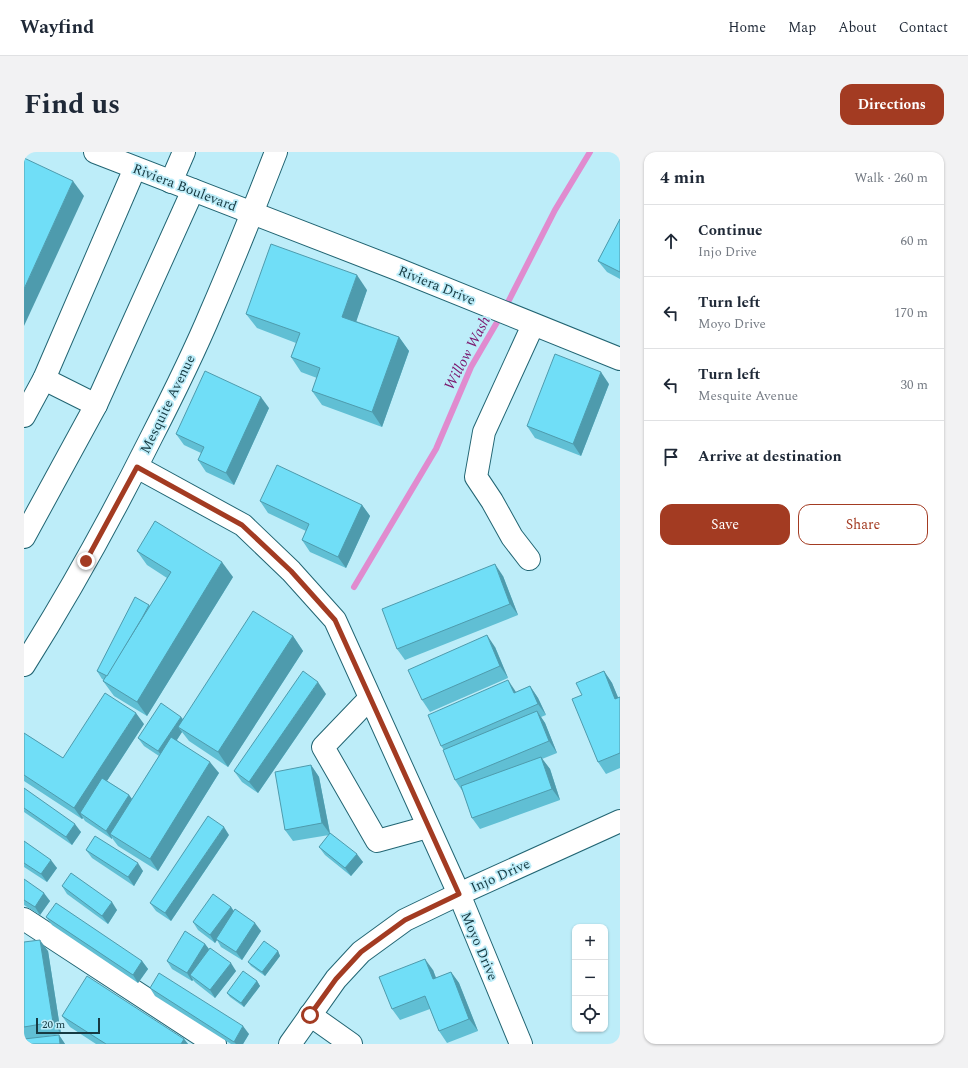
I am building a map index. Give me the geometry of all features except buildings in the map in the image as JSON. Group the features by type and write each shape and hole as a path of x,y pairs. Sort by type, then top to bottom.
{"street":[{"name":"Riviera Boulevard","path":"95,152 252,213"},
{"path":"172,182 184,152"},
{"name":"Mesquite Avenue","path":"24,666 86,561 137,467 172,397 211,314 276,152"},
{"path":"24,416 44,379 134,168"},
{"path":"24,537 96,405 193,190"},
{"name":"Riviera Drive","path":"252,213 397,269 620,359"},
{"path":"529,559 512,537 492,501 476,477 484,432 533,325"},
{"path":"44,379 96,405"},
{"name":"Moyo Drive","path":"137,467 242,525 291,571 335,620 459,894 521,1044"},
{"path":"370,698 323,747 377,841 428,827"},
{"name":"Injo Drive","path":"290,1044 336,979 361,952 405,920 620,821"},
{"path":"24,919 215,1044"},
{"path":"310,1015 351,1044"}],"waterway":[{"name":"Willow Wash","path":"354,587 436,449 471,367 503,312 555,210 590,152"}],"route":[{"path":"86,561 137,467 242,525 291,571 335,620 459,894 405,920 361,952 336,979 310,1015"}]}
